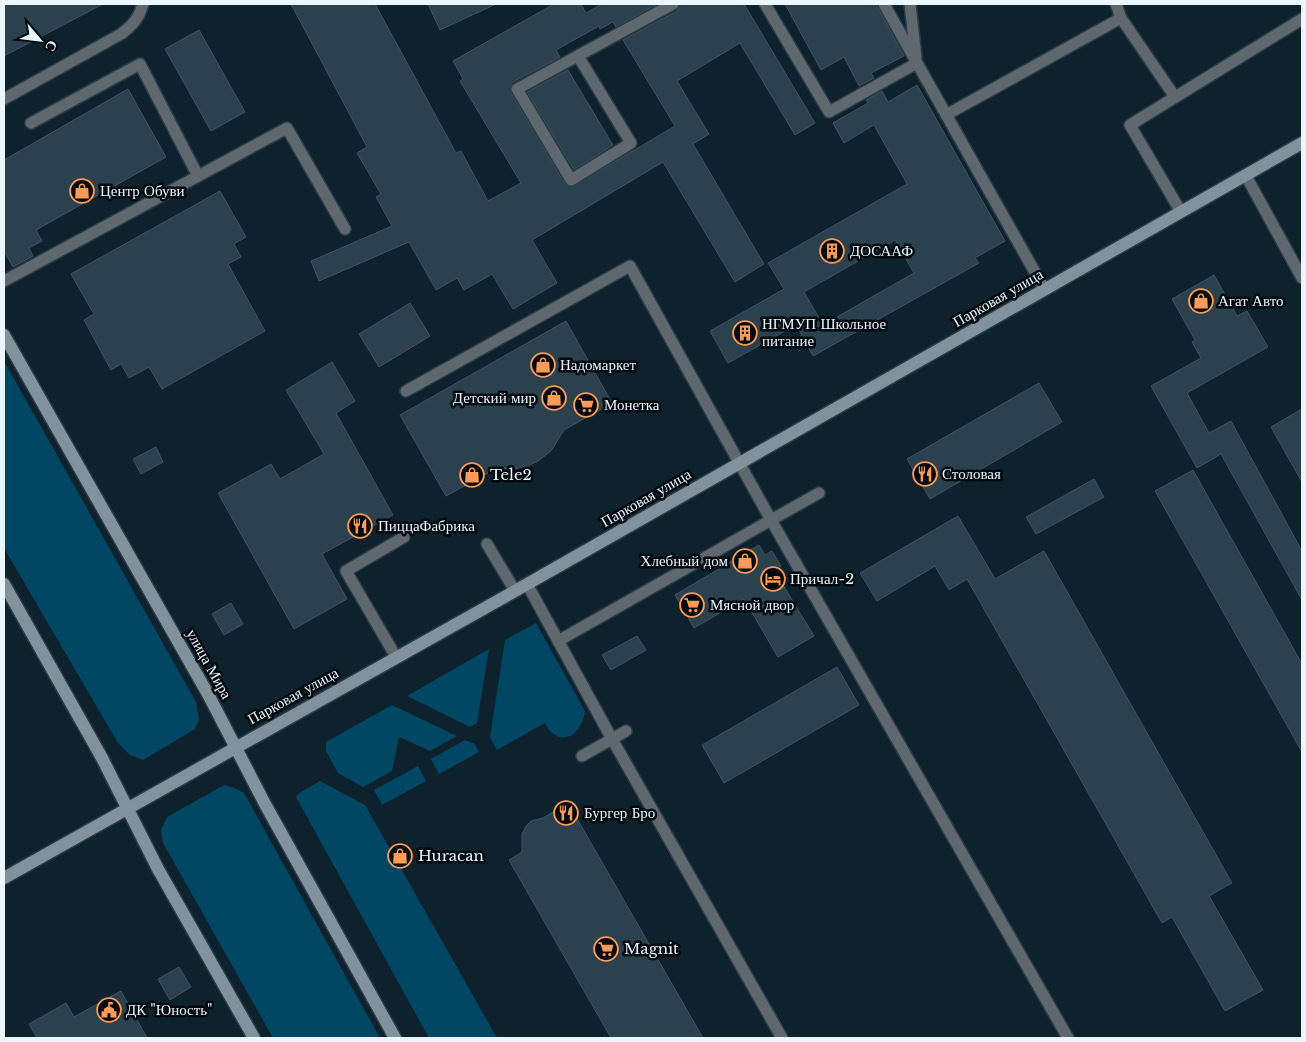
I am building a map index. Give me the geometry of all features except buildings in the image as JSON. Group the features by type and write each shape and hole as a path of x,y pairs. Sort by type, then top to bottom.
{"main road":[{"name":"Парковая улица","path":"4,878 515,591 1302,143"},
{"name":"улица Мира","path":"4,335 208,696 395,1038"},
{"path":"4,584 102,758 158,869 254,1038"}],"lane":[{"path":"4,98 121,34 132,26 140,16 144,4"},
{"path":"578,56 631,144 571,180 517,89 673,4"},
{"path":"765,4 829,112 917,63"},
{"path":"884,4 1045,290"},
{"path":"910,4 917,63"},
{"path":"1116,4 1121,18 1174,97"},
{"path":"946,115 1121,18"},
{"path":"1181,212 1130,125 1302,19"},
{"path":"30,123 140,64 198,176"},
{"path":"4,281 287,128 345,228"},
{"path":"1246,176 1302,278"},
{"path":"406,391 630,266 771,520 1068,1038"},
{"path":"558,641 819,493"},
{"path":"396,657 346,571 404,537"},
{"path":"486,544 515,591"},
{"path":"527,584 612,739 782,1038"},
{"path":"582,756 626,731"}],"shaded area":[{"path":"4,361 196,702 199,720 195,729 143,760 130,755 118,743 4,548"},
{"path":"536,623 585,711 584,717 578,729 569,736 558,736 551,732 545,723 497,750 490,737 505,640"},
{"path":"489,649 477,723 470,727 407,696"},
{"path":"392,705 457,736 430,751 399,737 392,771 363,787 338,773 326,751 326,742"},
{"path":"465,740 475,744 479,752 439,774 431,759"},
{"path":"418,766 426,781 382,805 374,790"},
{"path":"320,781 365,805 497,1038 429,1038 296,797 299,793"},
{"path":"224,785 244,793 380,1038 273,1038 163,843 161,830 167,817"}],"place":[{"name":"Центр Обуви","path":"82,191"},
{"name":"ДОСААФ","path":"832,251"},
{"name":"Агат Авто","path":"1201,301"},
{"name":"НГМУП Школьное питание","path":"745,333"},
{"name":"Надомаркет","path":"543,365"},
{"name":"Детский мир","path":"554,398"},
{"name":"Монетка","path":"586,405"},
{"name":"Столовая","path":"925,474"},
{"name":"Tele2","path":"472,475"},
{"name":"ПиццаФабрика","path":"360,526"},
{"name":"Хлебный дом","path":"745,561"},
{"name":"Причал-2","path":"773,579"},
{"name":"Мясной двор","path":"692,605"},
{"name":"Бургер Бро","path":"566,813"},
{"name":"Huracan","path":"400,856"},
{"name":"Magnit","path":"606,949"},
{"name":"ДК \"Юность\"","path":"109,1010"}]}
